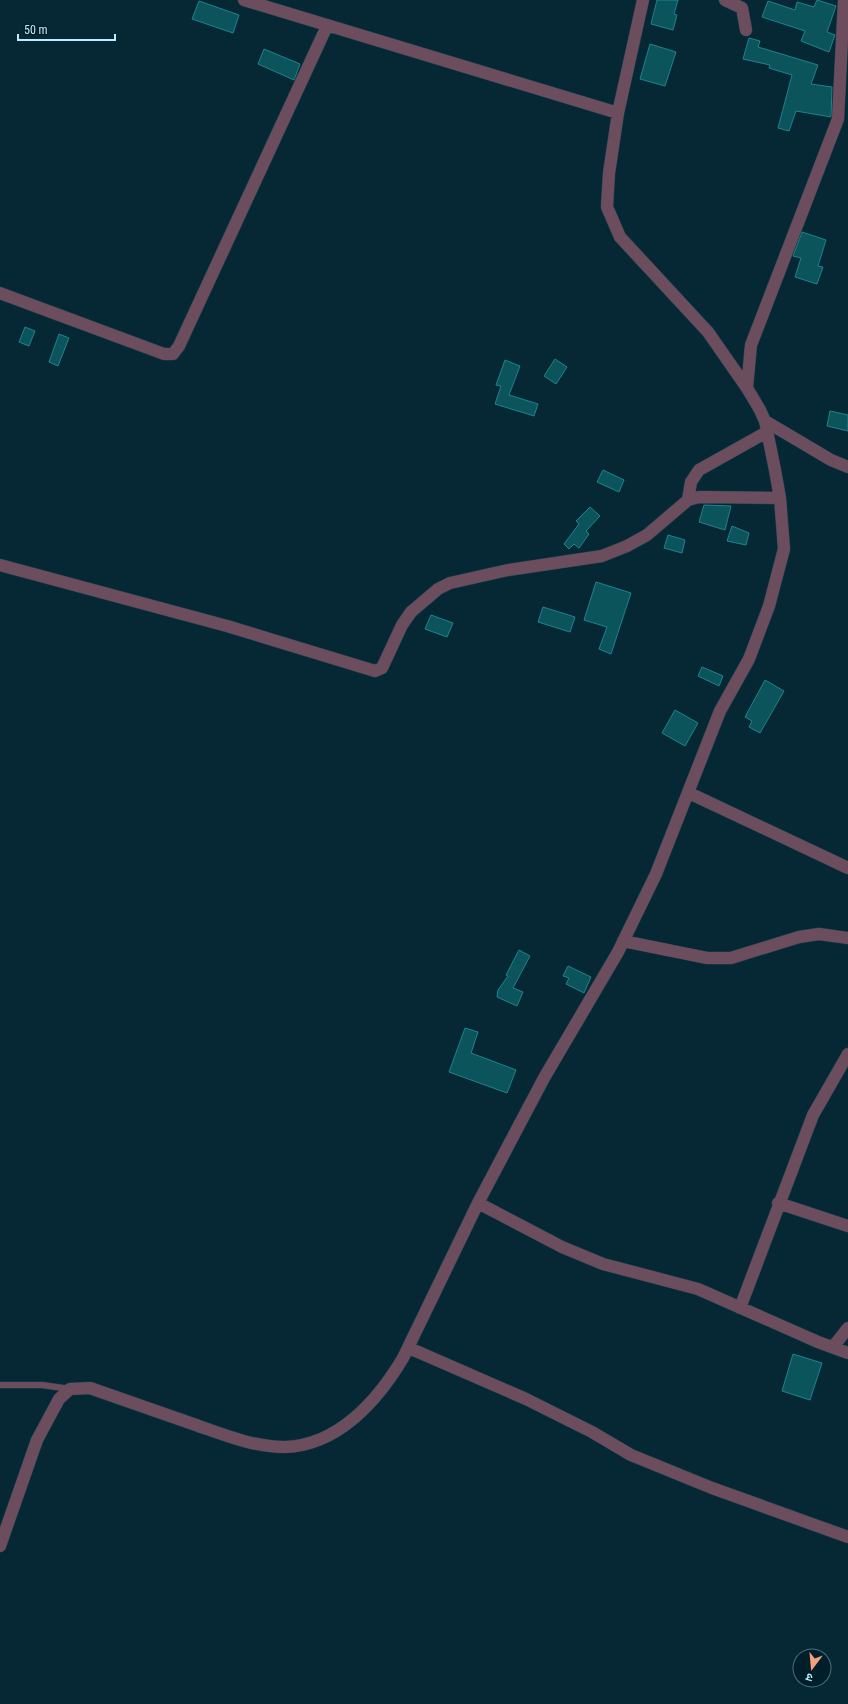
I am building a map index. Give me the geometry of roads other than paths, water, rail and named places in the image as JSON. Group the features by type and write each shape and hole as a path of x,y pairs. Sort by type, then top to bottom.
{"street":[{"path":"244,0 618,113"},
{"path":"0,1546 37,1440 60,1399 70,1389 90,1388 222,1434 255,1443 285,1447 314,1441 348,1424 391,1378 409,1348 478,1203 544,1078 576,1026 623,941 656,874 689,794 720,711 749,659 769,606 784,548 780,498 766,427 747,388 708,332 620,237 607,207 609,173 618,113 643,0"},
{"path":"725,0 742,8 746,30"},
{"path":"747,388 751,345 838,119 844,0"},
{"path":"0,293 164,354 173,354 179,346 264,159 327,26"},
{"path":"766,427 848,467"},
{"path":"688,500 691,482 699,470 766,427"},
{"path":"0,565 227,626 375,671 382,668 402,625 411,612 438,589 450,583 508,570 602,556 627,546 647,534 688,500 713,496 780,498"},
{"path":"689,794 848,868"},
{"path":"623,941 707,958 730,958 799,937 819,934 848,938"},
{"path":"740,1308 778,1203 813,1115 848,1054"},
{"path":"478,1203 562,1247 603,1264 698,1290 848,1353"},
{"path":"778,1203 848,1226"},
{"path":"833,1347 848,1328"},
{"path":"409,1348 526,1400 592,1432 631,1456 712,1488 848,1537"}],"lane":[{"path":"0,1385 42,1385 70,1389"}]}
